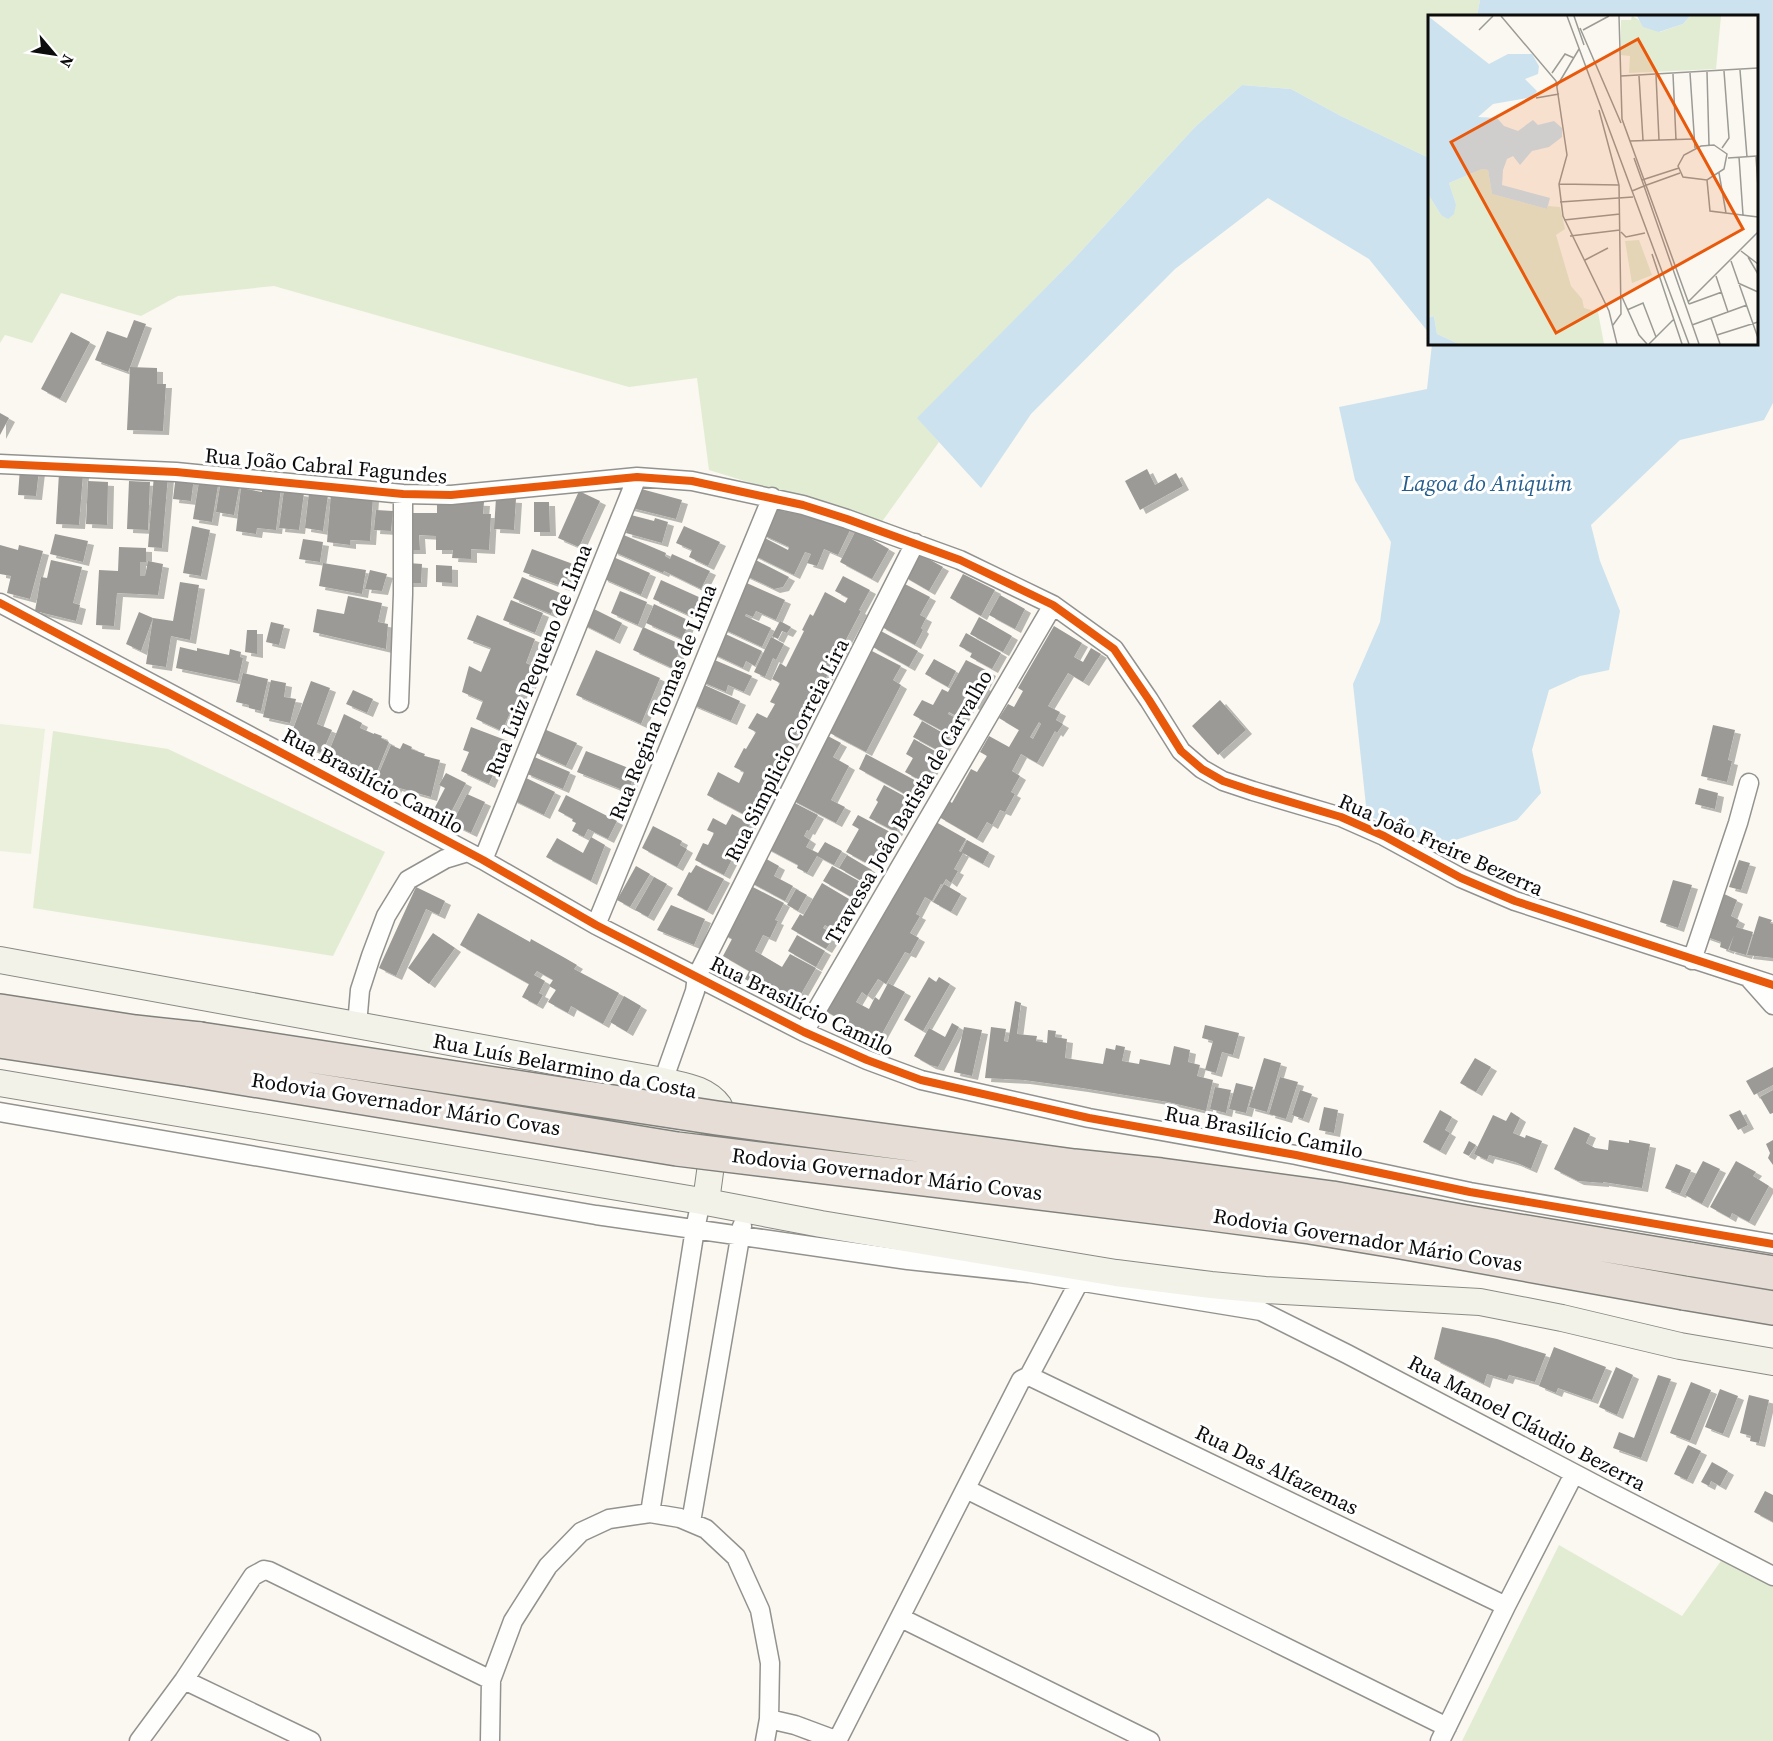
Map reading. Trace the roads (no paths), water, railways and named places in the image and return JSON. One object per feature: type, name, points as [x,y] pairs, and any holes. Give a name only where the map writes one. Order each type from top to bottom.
[{"type":"highway","points":[[0,999],[39,1018]]},
{"type":"highway","name":"Rodovia Governador Mário Covas","points":[[0,1011],[135,1032],[196,1054],[677,1149],[1233,1216],[1322,1229],[1773,1308]]},
{"type":"highway","name":"Rodovia Governador Mário Covas","points":[[0,1041],[196,1054],[728,1119],[1172,1177],[1332,1198],[1773,1273]]},
{"type":"main road","name":"Rua Luís Belarmino da Costa","points":[[0,960],[663,1081],[695,1089],[712,1097],[719,1106],[707,1194],[701,1202]]},
{"type":"main road","points":[[0,1083],[1116,1273],[1265,1290],[1480,1302],[1562,1318],[1680,1346],[1773,1362]]},
{"type":"street","name":"Rua João Cabral Fagundes","points":[[0,464],[176,472],[403,494],[452,495],[637,477],[692,481],[772,497],[847,519],[915,543],[960,560],[1053,605],[1087,628]]},
{"type":"street","name":"Rua Luiz Pequeno de Lima","points":[[475,856],[637,477]]},
{"type":"street","points":[[399,704],[403,594],[403,494]]},
{"type":"street","name":"Rua Regina Tomas de Lima","points":[[596,925],[772,497]]},
{"type":"street","name":"Rua Simplicio Correia Lira","points":[[663,1081],[697,976],[915,543]]},
{"type":"street","name":"Travessa João Batista de Carvalho","points":[[804,1032],[1053,605]]},
{"type":"street","name":"Rua Brasilício Camilo","points":[[5,608],[475,856],[596,925],[804,1032],[867,1060],[921,1080],[1089,1118],[1296,1155],[1470,1192],[1773,1244]]},
{"type":"street","name":"Rua João Freire Bezerra","points":[[1087,628],[1114,650],[1181,751],[1202,769],[1223,781],[1341,817],[1384,836],[1461,878],[1515,901],[1773,985]]},
{"type":"street","points":[[1692,960],[1749,783]]},
{"type":"street","points":[[357,1025],[360,990],[371,956],[386,916],[408,880],[445,859],[475,856]]},
{"type":"street","points":[[1748,977],[1773,1005]]},
{"type":"street","name":"Rua Manoel Cláudio Bezerra","points":[[0,1112],[596,1215],[908,1260],[998,1269],[1261,1311],[1773,1576]]},
{"type":"street","points":[[650,1513],[701,1202]]},
{"type":"street","points":[[691,1522],[746,1210]]},
{"type":"street","points":[[769,1719],[795,1725],[837,1741],[1021,1380],[1029,1376],[1079,1282]]},
{"type":"street","name":"Rua Das Alfazemas","points":[[1029,1376],[1506,1606]]},
{"type":"street","points":[[966,1489],[1444,1734],[1574,1474]]},
{"type":"street","points":[[490,1741],[491,1680],[513,1621],[548,1566],[581,1532],[609,1519],[650,1513],[680,1518],[706,1529],[736,1557],[760,1610],[770,1663],[769,1719],[765,1741]]},
{"type":"street","points":[[139,1741],[184,1680],[253,1576],[264,1570],[491,1680]]},
{"type":"street","points":[[901,1618],[1150,1741]]},
{"type":"street","points":[[184,1680],[310,1741]]},
{"type":"water","name":"Lagoa do Aniquim","points":[[1480,0],[1773,0],[1773,403],[1764,420],[1680,440],[1591,525],[1600,561],[1620,611],[1609,670],[1580,676],[1549,690],[1532,750],[1541,793],[1517,820],[1437,846],[1367,815],[1353,684],[1380,622],[1391,542],[1355,480],[1339,407],[1427,389],[1432,345],[1758,345],[1758,15],[1477,15]]},
{"type":"water","points":[[1242,85],[1291,89],[1341,116],[1428,156],[1428,332],[1369,259],[1268,198],[1175,269],[1031,414],[981,488],[917,418],[1072,261],[1195,127]]}]
